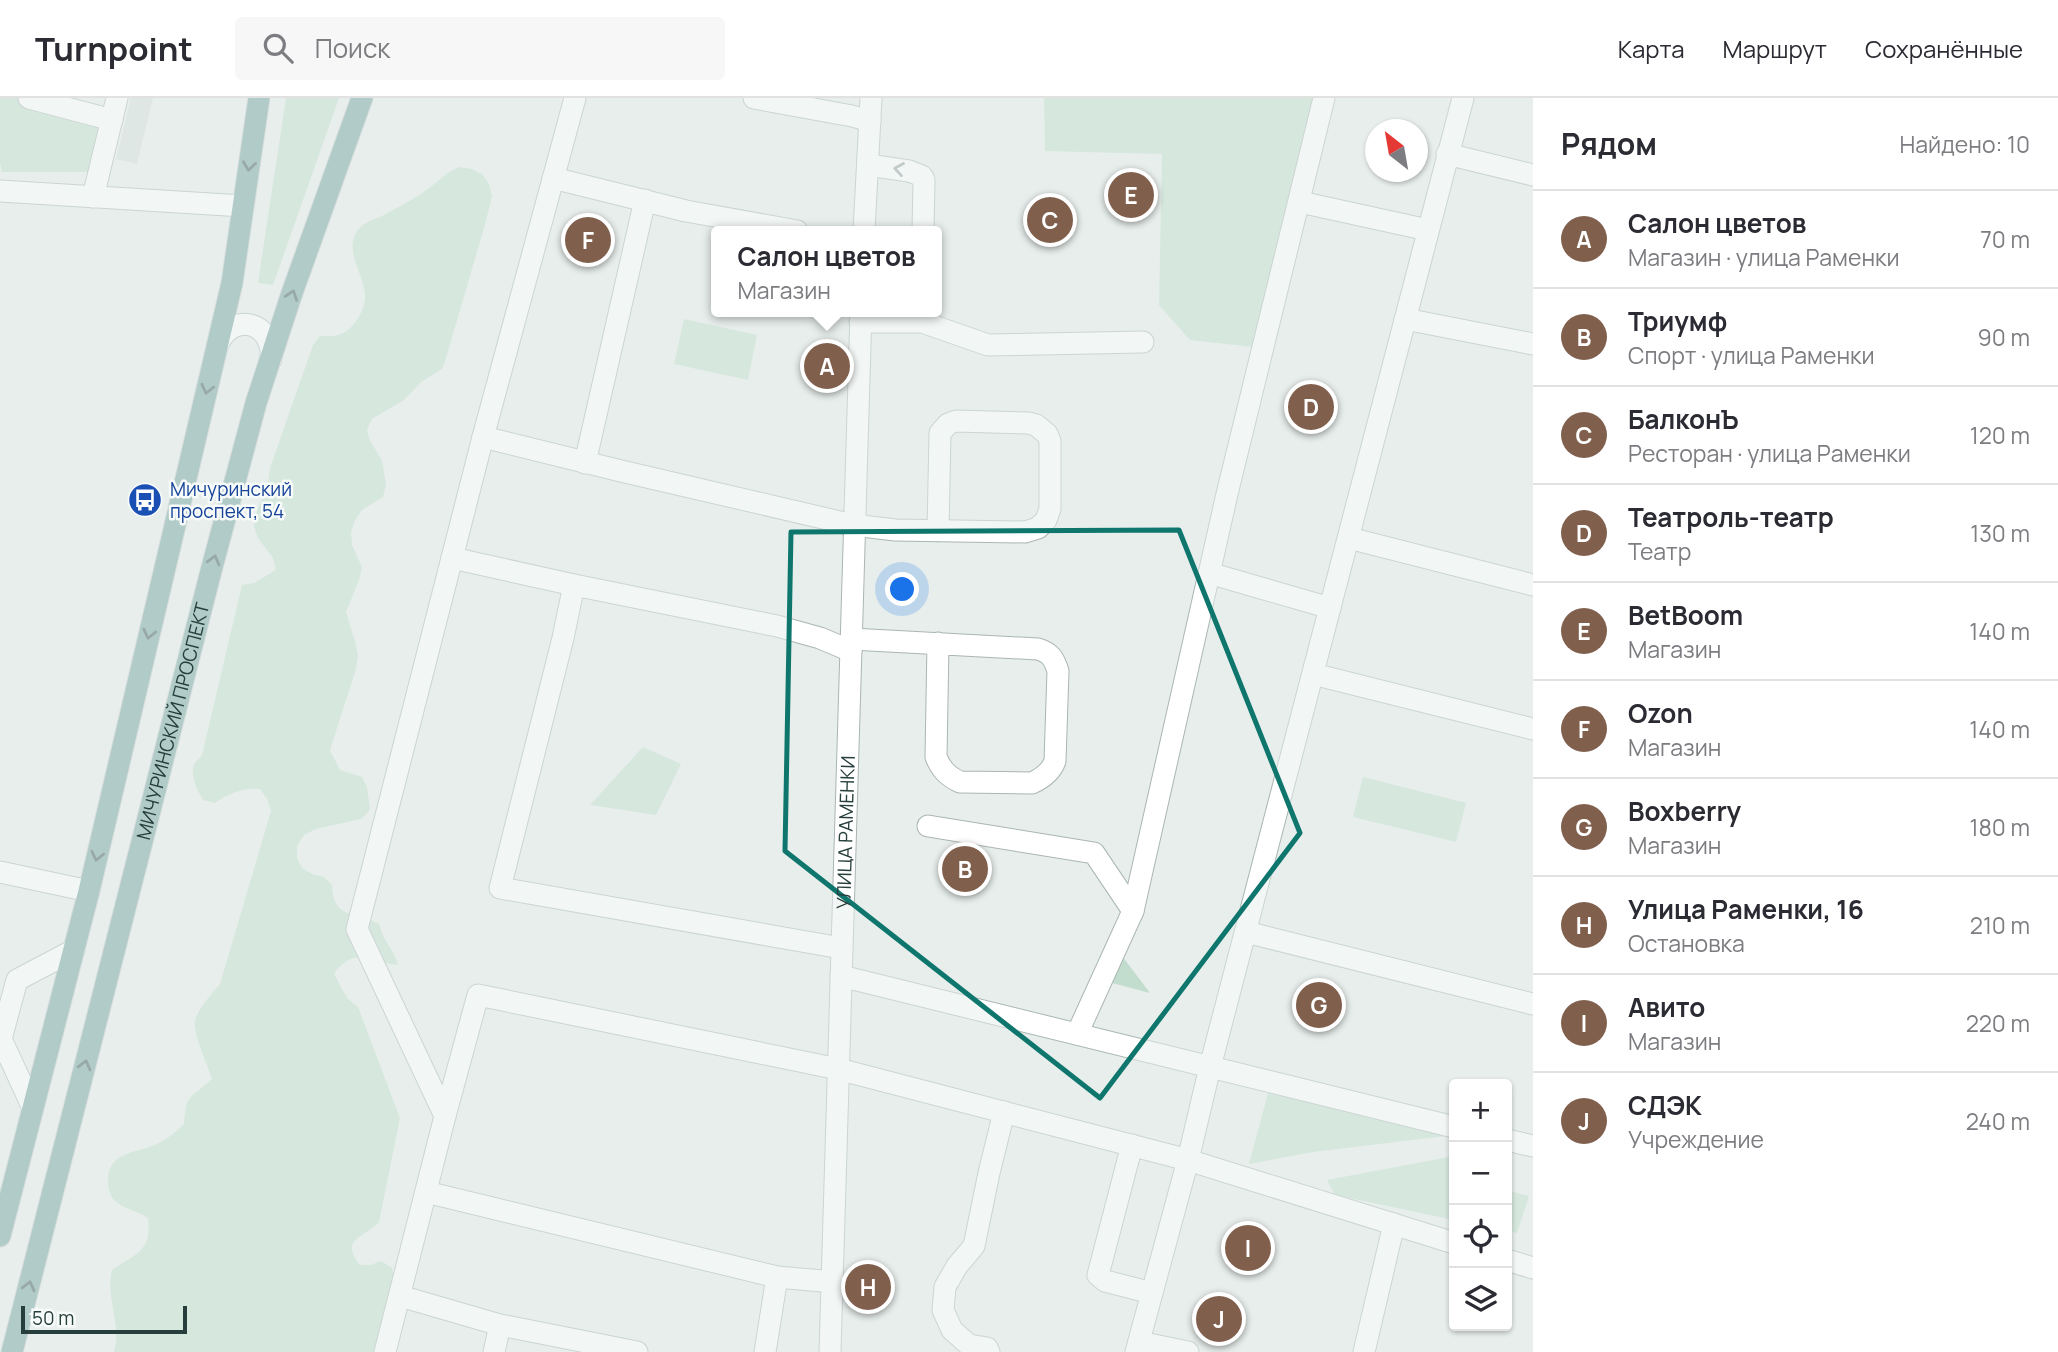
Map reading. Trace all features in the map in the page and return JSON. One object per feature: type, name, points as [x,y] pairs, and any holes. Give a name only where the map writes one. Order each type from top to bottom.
[{"type":"main road","points":[[0,1236],[8,1183],[33,1108],[89,891],[232,283],[259,98]]},
{"type":"main road","name":"МИЧУРИНСКИЙ ПРОСПЕКТ","points":[[12,1352],[256,403],[292,293],[362,98]]},
{"type":"street","points":[[29,98],[111,120]]},
{"type":"street","points":[[93,197],[117,98]]},
{"type":"street","points":[[445,1116],[357,929],[483,437],[575,98]]},
{"type":"street","points":[[754,98],[870,121]]},
{"type":"street","points":[[864,226],[871,98]]},
{"type":"street","points":[[1077,1034],[1133,911],[1227,494],[1324,98]]},
{"type":"street","points":[[1188,1352],[1137,1347],[1188,1160],[1462,98]]},
{"type":"street","points":[[1447,154],[1533,175]]},
{"type":"street","points":[[868,164],[903,169],[922,176],[923,226]]},
{"type":"street","points":[[553,178],[686,211],[769,226]]},
{"type":"street","points":[[0,191],[243,206]]},
{"type":"street","points":[[585,463],[645,200]]},
{"type":"street","points":[[1300,202],[1428,230]]},
{"type":"street","points":[[861,317],[922,317],[988,345],[1143,342]]},
{"type":"street","name":"УЛИЦА РАМЕНКИ","points":[[830,1352],[861,317]]},
{"type":"street","points":[[1405,319],[1533,344]]},
{"type":"street","points":[[218,344],[229,328],[237,324],[247,324],[256,327],[270,341],[271,359]]},
{"type":"street","points":[[483,437],[853,525],[895,530],[938,531],[1025,532],[1038,528],[1051,509],[1050,441],[1042,429],[1028,423],[956,421],[948,424],[940,433],[938,531]]},
{"type":"street","points":[[1349,538],[1533,585]]},
{"type":"street","points":[[452,558],[776,626],[851,645],[939,643],[1038,649],[1048,652],[1055,660],[1058,671],[1055,761],[1052,769],[1041,779],[1032,783],[960,782],[949,777],[940,767],[936,757],[939,643]]},
{"type":"street","points":[[1209,573],[1330,608]]},
{"type":"street","points":[[574,585],[563,639],[500,888],[841,948]]},
{"type":"street","points":[[1313,674],[1533,729]]},
{"type":"street","points":[[928,826],[1094,853],[1133,911]]},
{"type":"street","points":[[0,872],[89,891]]},
{"type":"street","points":[[1246,932],[1533,1004]]},
{"type":"street","points":[[33,1108],[1,1039],[17,980],[74,950]]},
{"type":"street","points":[[841,976],[1449,1126]]},
{"type":"street","points":[[385,1352],[478,995],[838,1069],[1188,1160],[1449,1241]]},
{"type":"street","points":[[989,1352],[986,1348],[969,1345],[952,1330],[943,1310],[945,1287],[957,1266],[974,1246],[1004,1112]]},
{"type":"street","points":[[1512,1141],[1533,1146]]},
{"type":"street","points":[[1132,1146],[1098,1275],[1105,1282],[1152,1293]]},
{"type":"street","points":[[426,1192],[778,1277],[834,1282]]},
{"type":"street","points":[[1364,1352],[1394,1224]]},
{"type":"street","points":[[1512,1262],[1533,1268]]},
{"type":"street","points":[[765,1352],[778,1277]]},
{"type":"street","points":[[400,1296],[500,1325],[637,1352]]},
{"type":"street","points":[[494,1352],[500,1325]]},
{"type":"highlighted area","points":[[1179,530],[1300,833],[1100,1098],[785,851],[791,532]]},
{"type":"shaded area","points":[[131,98],[153,98],[137,164],[116,159]]},
{"type":"green space","points":[[0,98],[29,98],[112,120],[99,172],[2,172]]},
{"type":"green space","points":[[286,98],[339,98],[273,285],[258,283]]},
{"type":"green space","points":[[1044,98],[1314,98],[1253,347],[1190,340],[1159,305],[1162,154],[1045,151]]},
{"type":"green space","points":[[459,167],[482,174],[489,184],[492,196],[446,358],[442,369],[421,382],[404,400],[372,419],[367,430],[370,441],[382,460],[386,485],[383,497],[362,510],[351,532],[352,545],[362,567],[346,612],[358,656],[330,750],[340,770],[362,777],[367,787],[370,810],[361,819],[316,829],[304,835],[297,846],[297,858],[302,868],[324,877],[332,885],[336,904],[341,909],[379,924],[398,965],[356,957],[342,965],[334,974],[347,998],[358,1007],[400,1118],[379,1222],[356,1240],[352,1250],[360,1265],[381,1261],[392,1268],[394,1278],[373,1352],[114,1352],[116,1331],[110,1290],[112,1270],[140,1251],[149,1230],[148,1218],[122,1206],[112,1198],[108,1185],[110,1170],[119,1158],[157,1144],[178,1130],[184,1124],[188,1101],[212,1079],[198,1040],[195,1021],[202,1006],[220,984],[271,811],[260,789],[236,792],[215,803],[203,800],[193,773],[194,764],[202,755],[242,585],[254,583],[276,570],[273,558],[258,538],[254,527],[256,514],[267,492],[270,468],[313,345],[320,336],[336,336],[346,331],[355,323],[364,306],[364,287],[353,248],[356,233],[364,224],[415,198]]},
{"type":"green space","points":[[684,319],[757,335],[748,380],[674,364]]},
{"type":"green space","points":[[643,747],[681,764],[656,815],[590,805]]},
{"type":"green space","points":[[1363,777],[1466,803],[1456,842],[1353,817]]},
{"type":"green space","points":[[1116,948],[1150,993],[1101,980]]},
{"type":"green space","points":[[1271,1082],[1449,1134],[1313,1152],[1249,1164]]},
{"type":"green space","points":[[1449,1157],[1449,1219],[1335,1195],[1327,1180]]},
{"type":"green space","points":[[1512,1191],[1529,1196],[1517,1233],[1512,1232]]},
{"type":"place","name":"BetBoom","points":[[1131,195]]},
{"type":"place","name":"БалконЪ","points":[[1050,220]]},
{"type":"place","name":"Ozon","points":[[588,240]]},
{"type":"place","name":"Салон цветов","points":[[827,366]]},
{"type":"place","name":"Театроль-театр","points":[[1311,407]]},
{"type":"place","name":"Мичуринский проспект, 54","points":[[145,500]]},
{"type":"place","name":"Триумф","points":[[965,869]]},
{"type":"place","name":"Boxberry","points":[[1319,1005]]},
{"type":"place","name":"Авито","points":[[1248,1248]]},
{"type":"place","name":"Улица Раменки, 16","points":[[868,1287]]},
{"type":"place","name":"СДЭК","points":[[1219,1319]]}]
